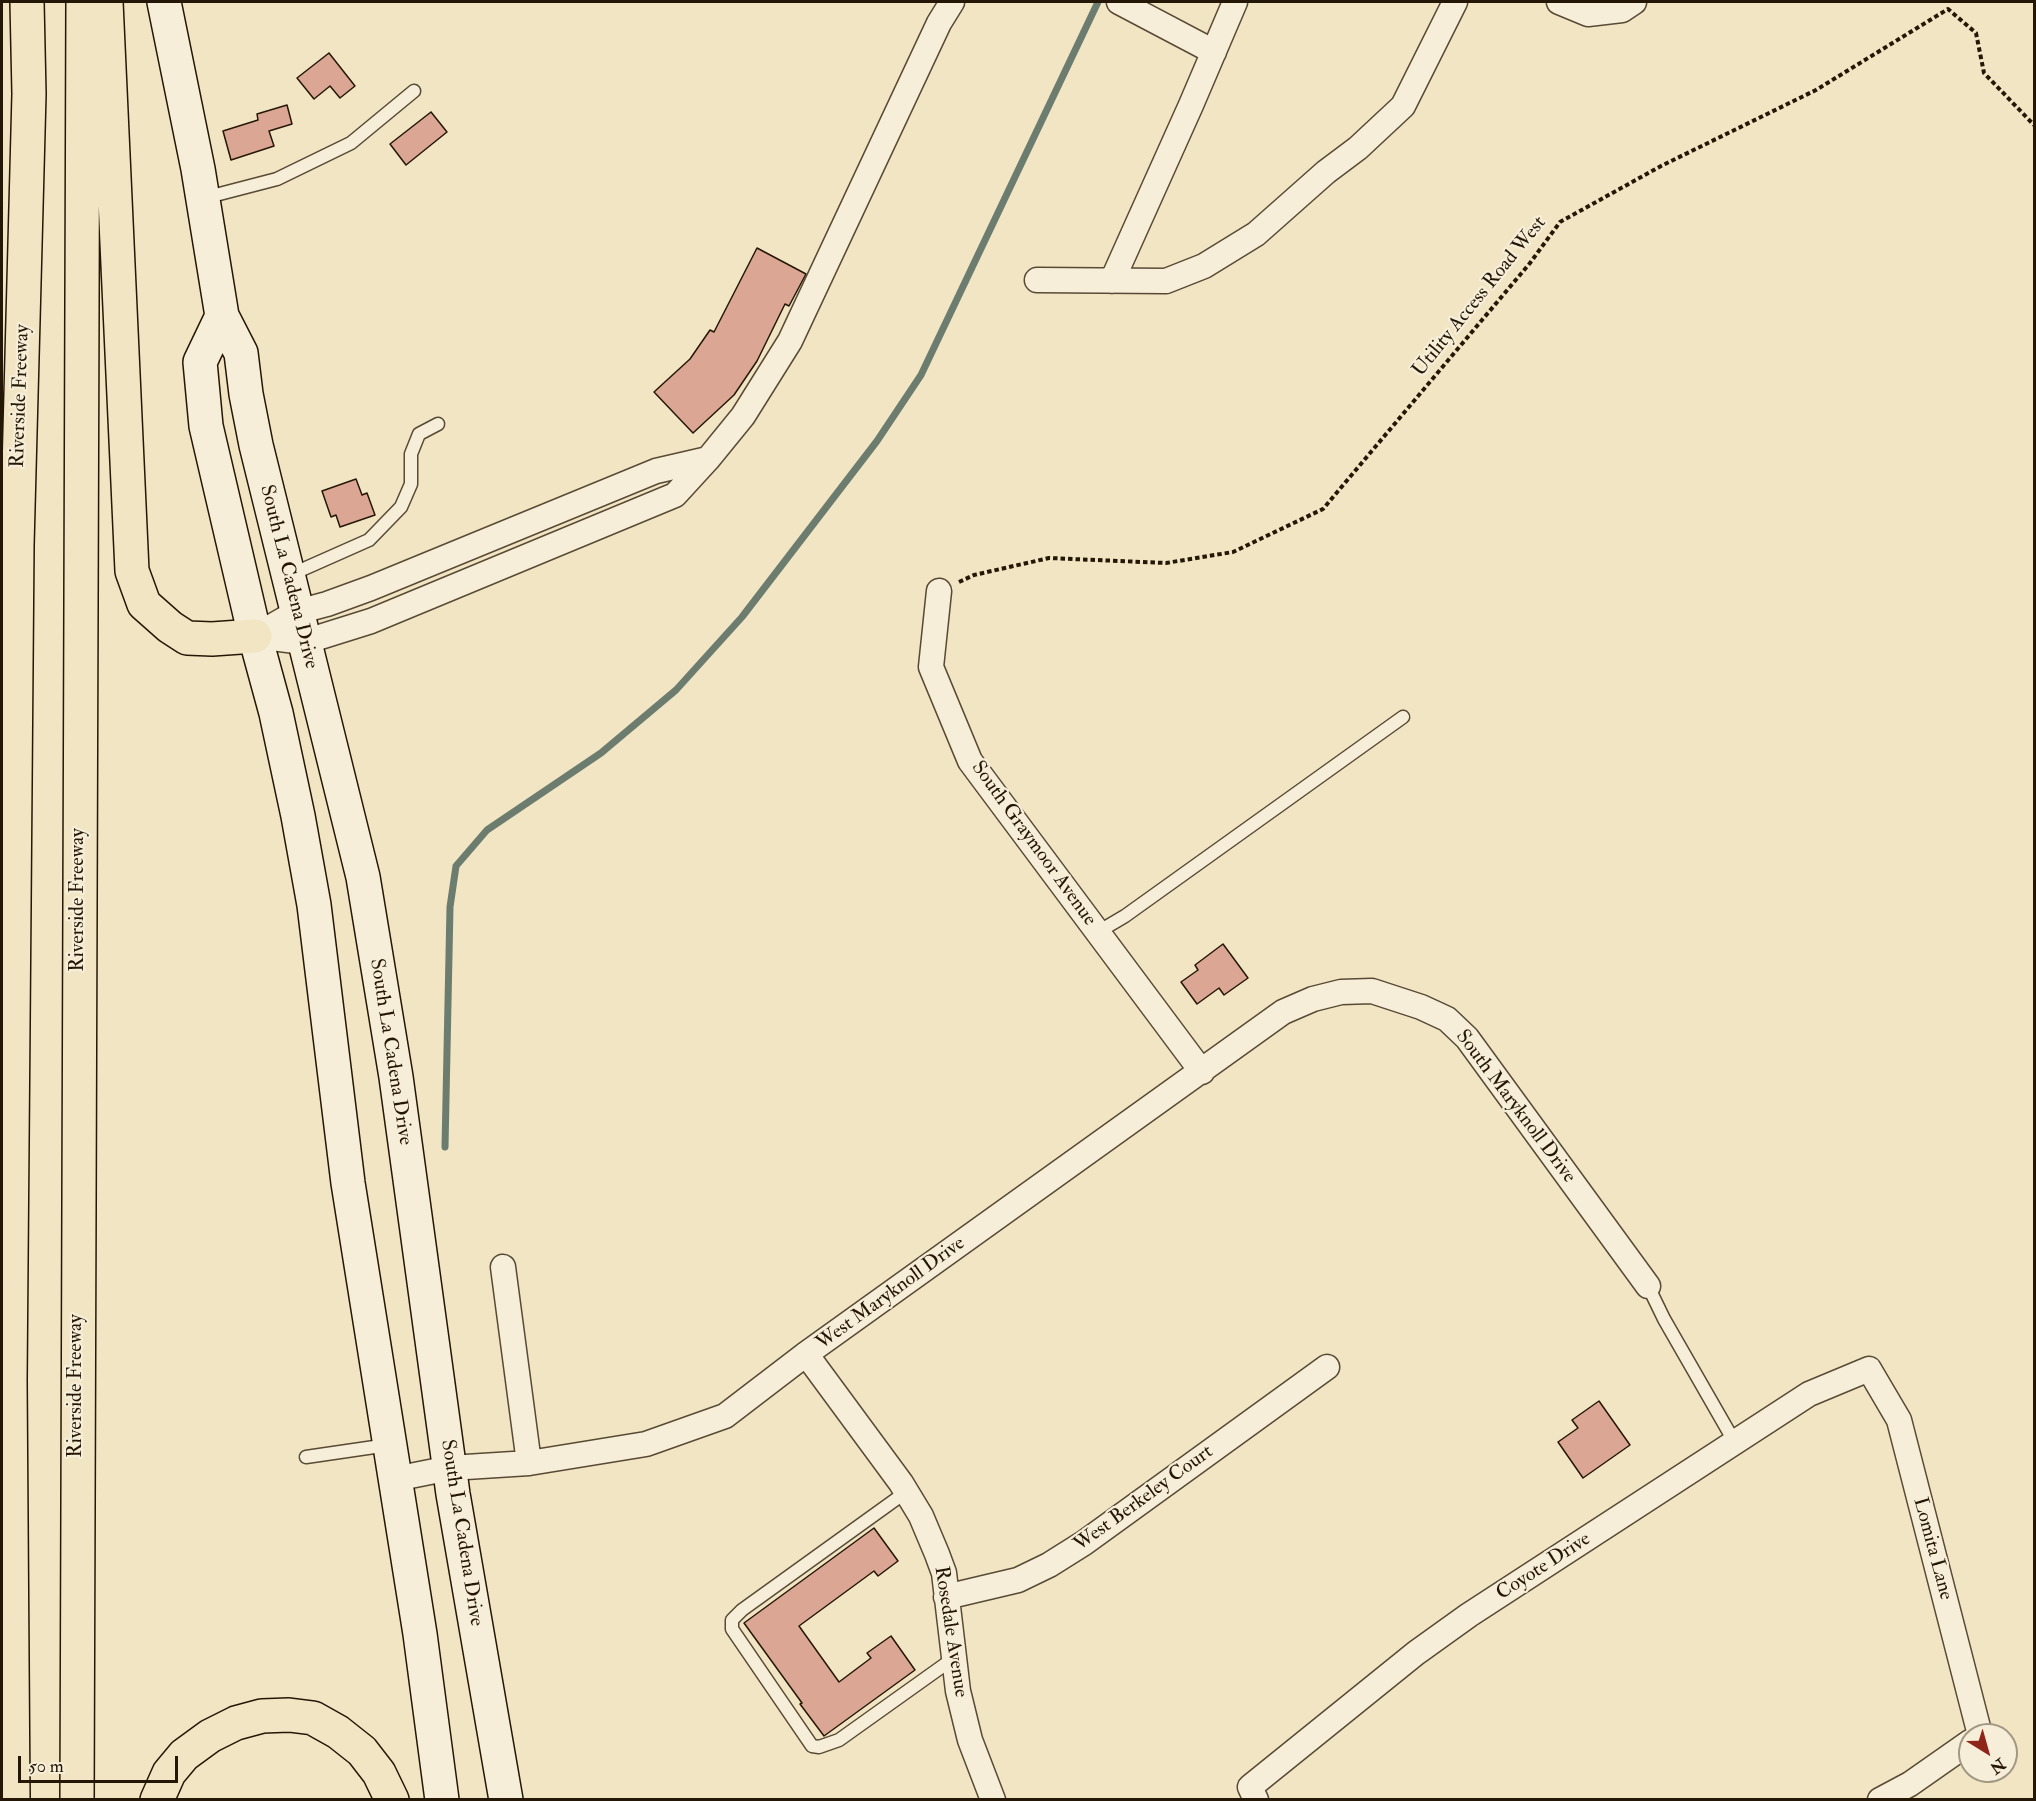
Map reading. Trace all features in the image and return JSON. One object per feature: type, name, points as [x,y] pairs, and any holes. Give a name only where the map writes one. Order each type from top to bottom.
[{"type":"highway","name":"Riverside Freeway","points":[[13,1800],[6,1393],[17,545],[29,94],[27,2]]},
{"type":"highway","name":"Riverside Freeway","points":[[77,1800],[83,2]]},
{"type":"highway","points":[[106,2],[132,571],[144,604],[170,627],[187,638],[255,636]]},
{"type":"highway","points":[[157,1800],[169,1773],[184,1755],[210,1736],[236,1723],[262,1716],[289,1715],[313,1718],[338,1732],[362,1751],[379,1773],[392,1800]]},
{"type":"main road","name":"South La Cadena Drive","points":[[164,2],[203,198],[222,316],[241,352],[256,445],[363,877],[396,1077],[450,1468],[506,1800]]},
{"type":"main road","points":[[222,316],[200,362],[206,426],[255,636],[279,724],[314,905],[348,1183],[420,1635],[442,1800]]},
{"type":"street","points":[[255,636],[301,627],[371,621],[675,495],[743,416],[790,341],[939,23],[952,2]]},
{"type":"street","points":[[1119,2],[1214,52]]},
{"type":"street","points":[[1112,280],[1235,2]]},
{"type":"street","points":[[1037,280],[1166,281],[1204,266],[1256,234],[1326,172],[1358,148],[1403,106],[1455,2]]},
{"type":"street","points":[[1559,2],[1588,14],[1622,10],[1634,2]]},
{"type":"street","name":"South Graymoor Avenue","points":[[939,591],[931,667],[970,761],[1202,1072]]},
{"type":"street","name":"West Maryknoll Drive","points":[[395,1479],[450,1468],[529,1463],[646,1444],[724,1416],[806,1354],[1284,1012],[1313,999],[1341,992]]},
{"type":"street","name":"South Maryknoll Drive","points":[[1341,992],[1372,992],[1421,1007],[1447,1019],[1467,1038],[1648,1286]]},
{"type":"street","points":[[503,1267],[529,1463]]},
{"type":"street","name":"Rosedale Avenue","points":[[806,1354],[906,1492],[921,1516],[937,1554],[944,1573],[958,1691],[970,1740],[993,1800]]},
{"type":"street","name":"West Berkeley Court","points":[[946,1597],[1018,1580],[1049,1565],[1084,1543],[1327,1367]]},
{"type":"street","name":"Coyote Drive","points":[[1256,1800],[1250,1787],[1416,1653],[1734,1441],[1809,1394],[1869,1369]]},
{"type":"street","name":"Lomita Lane","points":[[1869,1369],[1899,1420],[1977,1723]]},
{"type":"street","points":[[1880,1800],[1910,1784],[1958,1750]]},
{"type":"lane","points":[[203,198],[277,179],[351,143],[414,91]]},
{"type":"lane","points":[[289,575],[369,540],[401,507],[411,484],[411,454],[419,434],[438,424]]},
{"type":"lane","points":[[1098,932],[1125,916],[1403,717]]},
{"type":"lane","points":[[1648,1286],[1664,1319],[1734,1441]]},
{"type":"lane","points":[[306,1457],[389,1445]]},
{"type":"lane","points":[[906,1492],[742,1610],[732,1620],[732,1629],[812,1746],[819,1747],[838,1740],[954,1658]]},
{"type":"path","name":"Utility Access Road West","points":[[939,591],[974,575],[1049,558],[1166,563],[1233,552],[1323,509],[1530,263],[1560,222],[1661,166],[1816,90],[1948,9],[1976,33],[1984,73],[2034,124]]},
{"type":"building","points":[[329,53],[355,86],[340,98],[330,86],[314,99],[297,78]]},
{"type":"building","points":[[287,105],[292,124],[269,131],[274,146],[231,160],[223,131],[258,120],[257,114]]},
{"type":"building","points":[[431,112],[447,132],[406,165],[390,144]]},
{"type":"building","points":[[757,248],[806,274],[789,306],[785,304],[757,361],[734,395],[693,433],[654,392],[690,359],[710,330],[714,332]]},
{"type":"building","points":[[356,479],[362,495],[367,493],[375,515],[340,527],[336,515],[331,517],[322,491]]},
{"type":"building","points":[[1223,944],[1248,978],[1224,995],[1219,988],[1197,1004],[1181,982],[1198,970],[1195,965]]},
{"type":"building","points":[[1599,1401],[1630,1445],[1583,1478],[1558,1442],[1578,1428],[1572,1420]]},
{"type":"building","points":[[874,1528],[898,1561],[878,1576],[874,1571],[799,1626],[839,1682],[871,1658],[867,1653],[891,1636],[915,1670],[824,1736],[744,1623]]},
{"type":"waterway","points":[[445,1147],[450,907],[456,866],[487,830],[601,753],[676,690],[742,617],[877,441],[921,375],[1098,2]]}]
